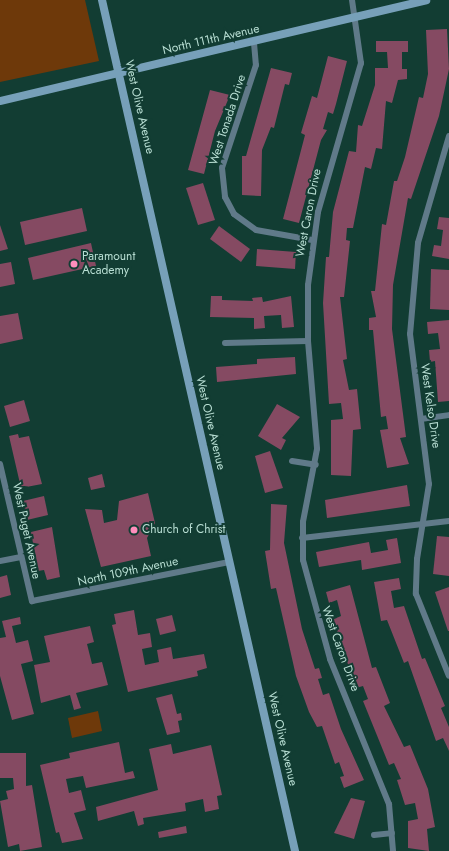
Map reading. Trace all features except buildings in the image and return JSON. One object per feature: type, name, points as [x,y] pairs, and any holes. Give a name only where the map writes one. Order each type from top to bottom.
[{"type":"main road","name":"West Olive Avenue","points":[[102,0],[294,851]]},
{"type":"main road","name":"North 111th Avenue","points":[[0,100],[254,43],[426,0]]},
{"type":"street","name":"West Caron Drive","points":[[352,0],[361,55],[359,76],[329,169],[312,240],[308,341],[317,426],[316,466],[302,538],[313,606],[330,660],[384,788],[392,833],[393,851]]},
{"type":"street","name":"West Tonada Drive","points":[[254,43],[256,65],[222,168],[225,197],[234,214],[256,230],[312,240]]},
{"type":"street","name":"West Kelso Drive","points":[[449,136],[448,144],[422,222],[411,296],[410,334],[429,484],[417,558],[416,594],[449,676]]},
{"type":"street","points":[[225,343],[308,341]]},
{"type":"street","points":[[421,419],[449,415]]},
{"type":"street","points":[[292,461],[316,466]]},
{"type":"street","name":"West Puget Avenue","points":[[0,464],[20,557],[32,601]]},
{"type":"street","points":[[302,538],[424,522],[449,521]]},
{"type":"street","points":[[0,561],[20,557]]},
{"type":"street","name":"North 109th Avenue","points":[[32,601],[229,562]]},
{"type":"street","points":[[374,835],[392,833]]},
{"type":"shaded area","points":[[0,0],[85,0],[99,61],[0,82]]},
{"type":"shaded area","points":[[98,711],[102,731],[72,738],[68,718]]},
{"type":"place","name":"Paramount Academy","points":[[74,264]]},
{"type":"place","name":"Church of Christ","points":[[134,530]]}]
